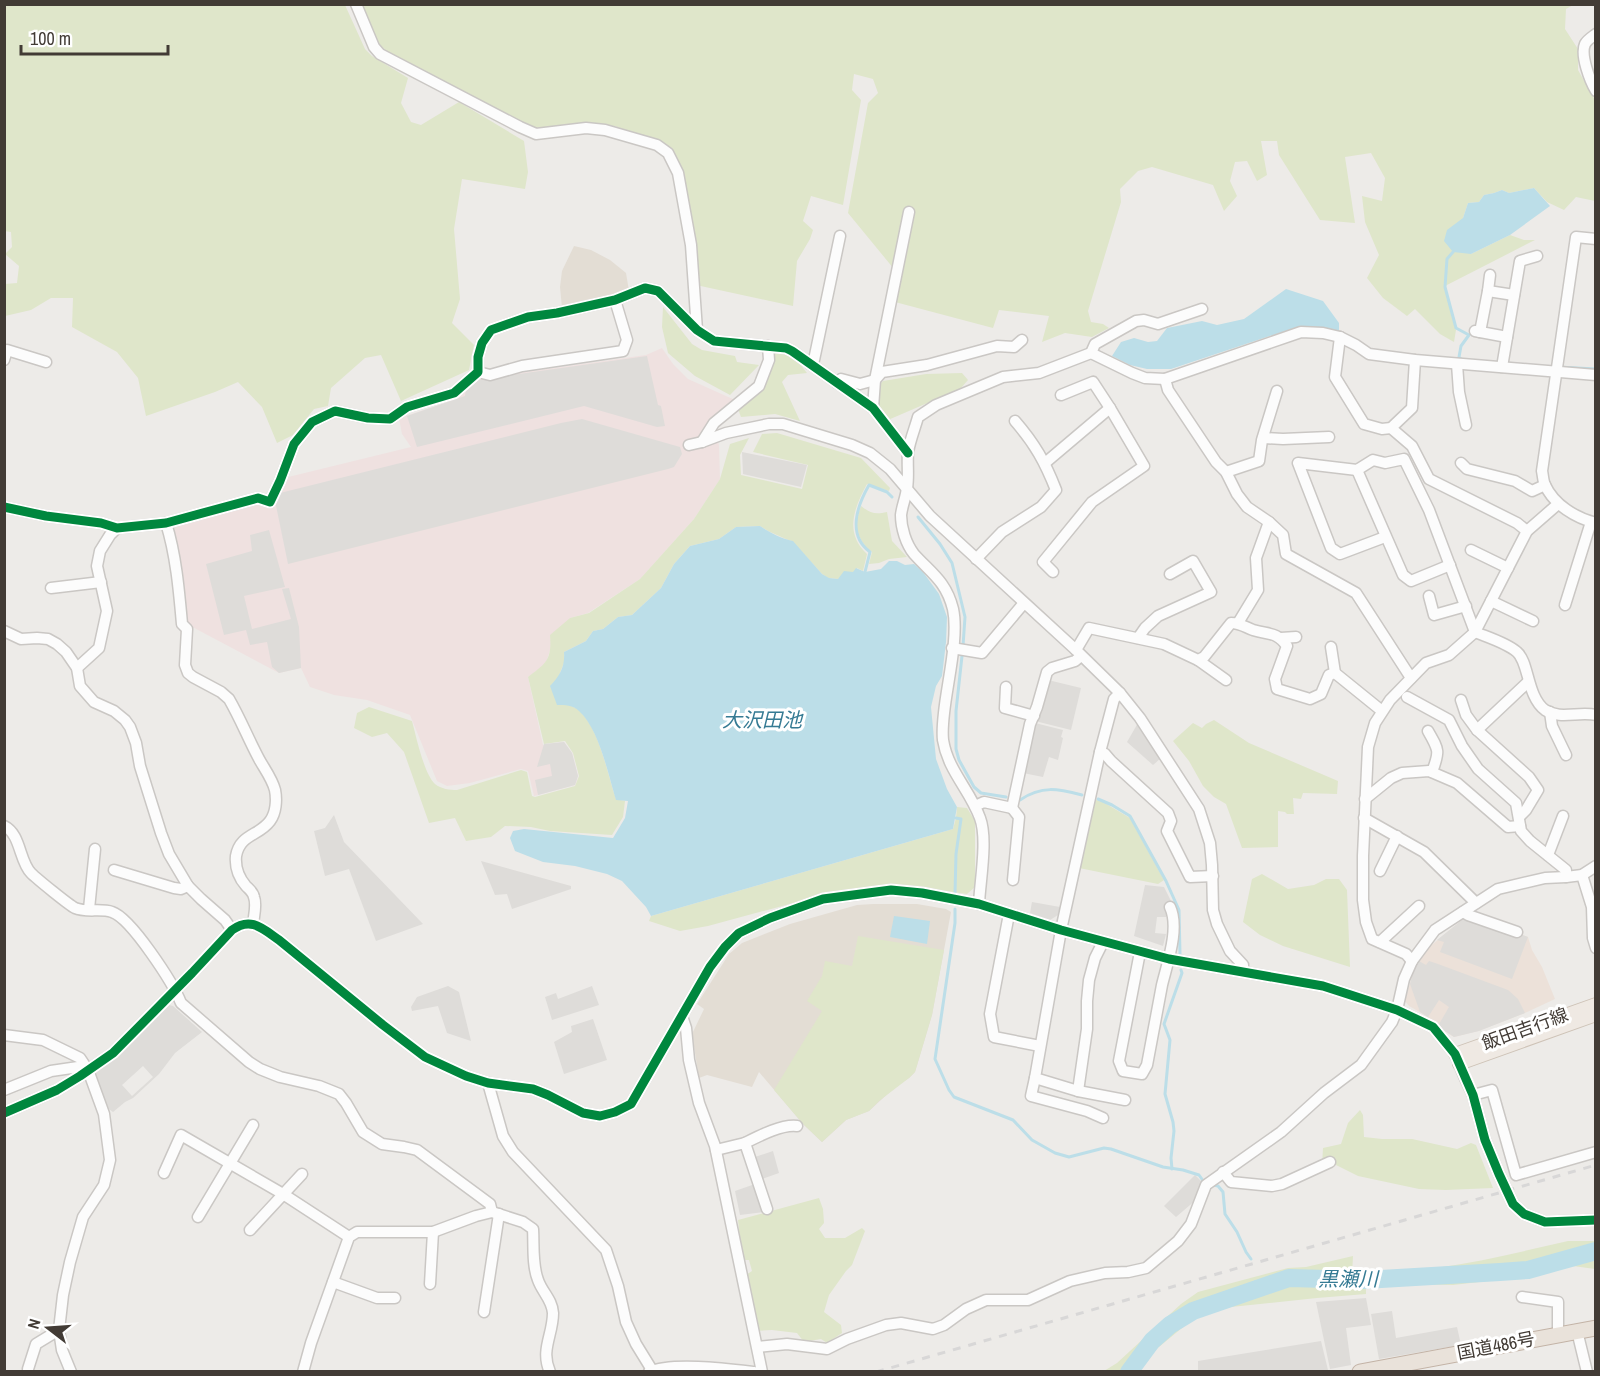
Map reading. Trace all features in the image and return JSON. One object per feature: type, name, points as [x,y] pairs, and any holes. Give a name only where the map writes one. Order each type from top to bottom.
[{"type":"highway","name":"国道486号","points":[[1360,1371],[1596,1328]]},
{"type":"main road","name":"飯田吉行線","points":[[1457,1059],[1596,1004]]},
{"type":"main road","name":"飯田吉行線","points":[[1457,1059],[1596,1015]]},
{"type":"street","points":[[356,4],[374,47],[380,54],[520,127],[536,134],[586,128],[605,130],[657,145],[668,153],[678,173],[691,245],[697,330]]},
{"type":"street","points":[[1596,34],[1585,43],[1583,50],[1585,64],[1596,92]]},
{"type":"street","points":[[873,408],[875,380],[909,212]]},
{"type":"street","points":[[810,364],[814,360],[840,236]]},
{"type":"street","points":[[1565,605],[1593,522],[1577,516],[1558,504],[1545,485],[1542,471],[1576,237],[1596,239]]},
{"type":"street","points":[[1503,364],[1520,261],[1537,256]]},
{"type":"street","points":[[1490,275],[1477,331],[1507,337]]},
{"type":"street","points":[[478,372],[477,357],[482,343],[491,330],[528,317],[557,314],[615,300],[645,288],[658,291],[697,330],[714,341],[786,348],[873,408],[908,453]]},
{"type":"street","points":[[1488,291],[1514,295]]},
{"type":"street","points":[[478,372],[490,375],[522,366],[623,351],[627,340],[615,300]]},
{"type":"street","points":[[979,904],[983,832],[981,819],[950,765],[943,738],[954,622],[949,597],[935,574],[913,553],[903,529],[901,516],[907,488],[908,453],[918,417],[936,405],[1003,377],[1040,373],[1091,353],[1095,344],[1136,321],[1144,320],[1158,324],[1202,309]]},
{"type":"street","points":[[1091,353],[1138,376],[1165,379],[1301,332],[1323,333],[1340,337],[1369,354],[1457,364],[1503,364],[1558,368],[1596,375]]},
{"type":"street","points":[[1340,337],[1335,377],[1364,424],[1382,429],[1391,428],[1412,408],[1415,360]]},
{"type":"street","points":[[837,383],[841,379],[860,384],[875,380],[882,372],[927,365],[997,346],[1014,347],[1023,340]]},
{"type":"street","points":[[702,442],[714,423],[759,386],[769,360],[768,346]]},
{"type":"street","points":[[4,360],[8,350],[46,362]]},
{"type":"street","points":[[1457,364],[1459,392],[1466,425]]},
{"type":"street","points":[[4,507],[117,528],[166,523],[258,498],[270,502],[294,444],[312,422],[335,411],[368,418],[390,419],[406,407],[454,393],[478,372]]},
{"type":"street","points":[[1165,379],[1167,390],[1216,462],[1226,472],[1237,494],[1247,507],[1269,522],[1282,535],[1286,554],[1356,593],[1412,678]]},
{"type":"street","points":[[1053,572],[1043,562],[1073,524],[1092,502],[1144,466],[1093,382],[1061,395]]},
{"type":"street","points":[[1226,472],[1259,461],[1263,438],[1277,391]]},
{"type":"street","points":[[1045,463],[1110,408]]},
{"type":"street","points":[[976,559],[1002,532],[1041,507],[1056,490],[1045,463],[1030,437],[1015,421]]},
{"type":"street","points":[[689,445],[726,433],[769,424],[783,424],[852,445],[870,453],[890,469],[930,516],[1120,693],[1140,718],[1199,809],[1210,843],[1213,910],[1221,936],[1230,951],[1243,965],[1243,971]]},
{"type":"street","points":[[1391,428],[1412,446],[1429,479],[1517,523],[1527,531]]},
{"type":"street","points":[[1263,438],[1329,436]]},
{"type":"street","points":[[1385,537],[1340,554],[1330,548],[1298,463],[1357,470],[1373,460],[1385,463],[1404,459],[1429,510],[1475,632],[1517,651],[1522,657],[1528,682],[1538,702],[1545,710],[1563,715],[1596,715]]},
{"type":"street","points":[[1461,463],[1467,469],[1515,481],[1532,491],[1545,485]]},
{"type":"street","points":[[1357,470],[1402,574],[1410,581],[1450,565]]},
{"type":"street","points":[[1412,961],[1406,954],[1372,939],[1366,922],[1363,900],[1364,818],[1368,747],[1375,723],[1390,700],[1426,663],[1449,656],[1475,632],[1527,531],[1558,504]]},
{"type":"street","points":[[1238,623],[1258,590],[1256,558],[1269,522]]},
{"type":"street","points":[[166,523],[178,578],[182,624],[187,629],[185,665],[188,673],[230,699],[275,789],[275,808],[270,820],[263,828],[244,840],[236,856],[238,874],[255,898],[253,924]]},
{"type":"street","points":[[77,668],[99,648],[107,611],[97,566],[100,551],[117,528]]},
{"type":"street","points":[[1471,550],[1508,568]]},
{"type":"street","points":[[1138,638],[1158,616],[1210,592],[1196,558],[1170,574]]},
{"type":"street","points":[[51,588],[101,582]]},
{"type":"street","points":[[1429,596],[1434,615],[1466,606]]},
{"type":"street","points":[[1491,602],[1533,621]]},
{"type":"street","points":[[952,648],[982,653],[1024,603]]},
{"type":"street","points":[[1470,618],[1483,617]]},
{"type":"street","points":[[1198,660],[1204,657],[1231,623],[1238,623],[1256,631],[1272,633],[1281,638],[1287,646],[1275,679],[1277,689],[1310,699],[1321,694],[1329,675],[1335,673]]},
{"type":"street","points":[[1012,808],[1028,734],[1047,672],[1052,668],[1075,661],[1089,628],[1164,644],[1198,660],[1226,680]]},
{"type":"street","points":[[4,631],[21,639],[48,639],[57,644],[77,668],[81,686],[94,702],[114,711],[125,720],[136,743],[140,766],[169,854],[188,886],[225,920],[232,930]]},
{"type":"street","points":[[1281,638],[1296,637]]},
{"type":"street","points":[[1331,647],[1335,673],[1382,711]]},
{"type":"street","points":[[1477,730],[1528,682]]},
{"type":"street","points":[[1006,687],[1005,708],[1034,716]]},
{"type":"street","points":[[1103,1118],[1087,1111],[1031,1096],[1061,930],[1100,752],[1114,699],[1120,693]]},
{"type":"street","points":[[1407,697],[1449,720],[1462,746],[1478,769],[1516,803],[1521,831],[1566,870],[1566,877]]},
{"type":"street","points":[[1365,799],[1391,778],[1402,773],[1429,771],[1457,783],[1509,826],[1520,821],[1538,790],[1529,777],[1477,730],[1466,715],[1461,700]]},
{"type":"street","points":[[1550,712],[1552,726],[1566,755]]},
{"type":"street","points":[[1428,731],[1438,749],[1438,758],[1432,772]]},
{"type":"street","points":[[1100,752],[1106,754],[1168,813],[1171,821],[1167,831],[1190,877],[1213,876]]},
{"type":"street","points":[[975,806],[984,802],[1012,808],[1019,817],[1013,880]]},
{"type":"street","points":[[1548,855],[1563,816]]},
{"type":"street","points":[[1364,818],[1424,852],[1476,903]]},
{"type":"street","points":[[4,826],[18,842],[24,863],[31,873],[75,908],[114,912],[133,928],[176,989],[181,1003],[249,1062],[280,1077],[319,1086],[339,1094],[363,1131],[382,1144],[417,1150],[490,1204],[495,1213],[484,1312]]},
{"type":"street","points":[[1380,871],[1397,836]]},
{"type":"street","points":[[89,909],[95,849]]},
{"type":"street","points":[[758,1347],[787,1344],[827,1349],[886,1325],[901,1323],[933,1329],[986,1300],[1028,1299],[1070,1281],[1105,1273],[1146,1268],[1178,1241],[1191,1224],[1208,1184],[1281,1132],[1360,1065],[1392,1022],[1404,979],[1412,961],[1435,930],[1498,888],[1545,878],[1582,875],[1596,866]]},
{"type":"street","points":[[114,870],[174,888],[181,889],[188,886]]},
{"type":"street","points":[[1582,875],[1592,907],[1593,938],[1596,948]]},
{"type":"street","points":[[4,1113],[57,1090],[87,1068],[113,1053],[232,930],[248,923],[279,940],[425,1058],[488,1083],[533,1089],[583,1113],[600,1116],[631,1104],[710,967],[739,933],[823,898],[891,890],[922,893],[979,904],[1140,952],[1323,986],[1397,1010],[1433,1028],[1457,1059],[1473,1095],[1485,1140],[1513,1204],[1524,1214],[1545,1222],[1596,1220]]},
{"type":"street","points":[[1380,942],[1419,906]]},
{"type":"street","points":[[1140,952],[1119,1061],[1123,1071],[1142,1074],[1147,1065],[1165,972],[1171,953],[1173,914],[1170,907]]},
{"type":"street","points":[[1463,912],[1517,932]]},
{"type":"street","points":[[1009,914],[990,1014],[994,1037],[1040,1046]]},
{"type":"street","points":[[1078,1090],[1087,1029],[1089,980],[1095,958],[1103,942]]},
{"type":"street","points":[[682,1016],[699,1103],[716,1150],[762,1371]]},
{"type":"street","points":[[4,1035],[43,1040],[80,1058],[87,1068],[104,1114],[110,1161],[104,1185],[83,1217],[63,1295],[59,1330],[62,1350],[71,1371]]},
{"type":"street","points":[[4,1090],[51,1071],[87,1068]]},
{"type":"street","points":[[1035,1078],[1125,1100]]},
{"type":"street","points":[[488,1083],[503,1136],[513,1152],[606,1250],[618,1286],[626,1322],[650,1371],[669,1369],[754,1371]]},
{"type":"street","points":[[1473,1095],[1492,1090],[1516,1175],[1596,1152]]},
{"type":"street","points":[[198,1217],[253,1125]]},
{"type":"street","points":[[716,1150],[745,1143],[765,1133],[792,1125],[797,1126]]},
{"type":"street","points":[[164,1173],[181,1135],[231,1162],[349,1237]]},
{"type":"street","points":[[745,1143],[767,1209]]},
{"type":"street","points":[[1223,1172],[1231,1182],[1272,1186],[1282,1184],[1330,1162]]},
{"type":"street","points":[[250,1230],[302,1174]]},
{"type":"street","points":[[303,1371],[349,1237],[357,1232],[433,1232],[476,1216],[495,1213],[523,1221],[533,1229],[535,1269],[538,1281],[550,1299],[553,1310],[545,1362],[550,1371]]},
{"type":"street","points":[[430,1284],[433,1232]]},
{"type":"street","points":[[333,1282],[377,1298],[395,1298]]},
{"type":"street","points":[[1522,1297],[1558,1302],[1558,1334]]},
{"type":"street","points":[[28,1369],[36,1344],[59,1330]]},
{"type":"street","points":[[1577,1331],[1587,1371]]},
{"type":"shaded area","points":[[574,246],[591,250],[610,260],[626,273],[629,291],[562,308],[560,287],[562,271]]},
{"type":"shaded area","points":[[662,348],[673,364],[688,379],[735,400],[713,419],[719,446],[720,479],[694,519],[640,579],[588,613],[570,618],[551,647],[547,660],[542,667],[528,677],[543,745],[564,742],[572,753],[578,776],[575,785],[534,796],[528,771],[521,769],[470,783],[447,786],[437,781],[410,715],[367,700],[334,695],[310,687],[301,668],[279,673],[183,622],[171,525],[259,500],[265,504],[276,480],[411,447],[402,434],[399,418],[463,395],[464,389],[477,379],[646,355]]},
{"type":"shaded area","points":[[647,356],[665,426],[657,427],[584,406],[417,447],[407,416],[465,396],[466,389],[477,380]]},
{"type":"shaded area","points":[[582,419],[680,447],[682,454],[674,467],[668,469],[288,564],[274,496],[276,494]]},
{"type":"shaded area","points":[[742,452],[807,465],[801,487],[743,474]]},
{"type":"shaded area","points":[[269,530],[285,587],[244,596],[252,629],[291,619],[282,589],[289,588],[299,627],[301,668],[279,673],[272,667],[267,642],[250,645],[246,630],[224,635],[206,564],[252,551],[250,535]]},
{"type":"shaded area","points":[[1048,680],[1081,688],[1071,730],[1035,721]]},
{"type":"shaded area","points":[[1035,723],[1063,730],[1058,760],[1049,757],[1043,777],[1023,773]]},
{"type":"shaded area","points":[[1138,723],[1161,758],[1153,765],[1127,742]]},
{"type":"shaded area","points":[[564,742],[572,753],[578,776],[575,785],[538,795],[535,780],[552,776],[550,764],[537,767],[544,744]]},
{"type":"shaded area","points":[[334,815],[344,842],[423,924],[376,941],[349,869],[325,876],[314,831],[325,828]]},
{"type":"shaded area","points":[[481,861],[571,886],[571,889],[512,909],[507,894],[495,895]]},
{"type":"shaded area","points":[[1145,885],[1164,887],[1175,909],[1167,913],[1166,917],[1157,917],[1155,933],[1166,934],[1163,946],[1134,936]]},
{"type":"shaded area","points":[[1032,902],[1060,907],[1058,915],[1050,920],[1030,913]]},
{"type":"shaded area","points":[[917,904],[951,912],[932,1015],[915,1072],[909,1078],[895,1087],[869,1111],[846,1120],[822,1142],[803,1124],[759,1072],[752,1087],[707,1075],[699,1078],[692,1034],[704,1009],[697,1004],[729,954],[742,943],[790,924],[857,905]]},
{"type":"shaded area","points":[[1467,916],[1528,937],[1555,999],[1478,1031],[1454,1037],[1405,1001],[1413,973],[1423,952]]},
{"type":"shaded area","points":[[1467,916],[1528,937],[1512,979],[1440,952],[1444,942],[1437,940]]},
{"type":"shaded area","points":[[1419,961],[1426,965],[1429,961],[1508,990],[1518,999],[1525,1013],[1479,1031],[1454,1037],[1438,1026],[1449,1007],[1439,1000],[1428,1017],[1420,1012],[1410,984]]},
{"type":"shaded area","points":[[448,986],[459,992],[471,1041],[447,1033],[438,1006],[412,1011],[411,1007],[417,997]]},
{"type":"shaded area","points":[[592,986],[599,1005],[552,1020],[545,997],[556,993],[558,999]]},
{"type":"shaded area","points":[[169,1005],[202,1032],[175,1053],[159,1074],[133,1098],[113,1112],[109,1109],[94,1076],[98,1070],[133,1042]],"holes":[[[143,1066],[153,1077],[132,1096],[122,1085]]]},
{"type":"shaded area","points":[[593,1019],[607,1060],[564,1074],[554,1042],[572,1032],[571,1026]]},
{"type":"shaded area","points":[[773,1151],[779,1173],[762,1179],[755,1157]]},
{"type":"shaded area","points":[[1195,1175],[1204,1184],[1197,1199],[1176,1217],[1164,1206]]},
{"type":"shaded area","points":[[755,1184],[764,1212],[740,1215],[735,1191]]},
{"type":"shaded area","points":[[1366,1298],[1371,1325],[1346,1328],[1351,1365],[1330,1369],[1316,1302]]},
{"type":"shaded area","points":[[1392,1311],[1396,1338],[1457,1327],[1461,1345],[1379,1359],[1371,1314]]},
{"type":"shaded area","points":[[1321,1341],[1328,1370],[1319,1372],[1198,1371],[1198,1361]]},
{"type":"green space","points":[[4,5],[345,5],[365,49],[372,56],[408,78],[401,103],[411,122],[421,125],[459,102],[524,141],[528,172],[525,189],[462,179],[454,229],[460,299],[452,323],[474,345],[469,370],[401,401],[381,355],[365,358],[331,388],[328,406],[314,409],[293,435],[277,443],[262,407],[238,382],[146,416],[138,378],[117,352],[72,327],[73,298],[51,298],[31,310],[5,316],[5,284],[17,283],[19,266],[5,254],[12,247],[11,232],[4,231]]},
{"type":"green space","points":[[361,5],[1573,5],[1566,9],[1565,29],[1578,49],[1578,70],[1595,100],[1595,201],[1576,197],[1564,210],[1547,202],[1534,188],[1509,193],[1502,190],[1484,195],[1479,202],[1468,203],[1463,218],[1471,254],[1510,235],[1524,240],[1535,240],[1445,286],[1456,330],[1454,342],[1440,334],[1415,309],[1407,316],[1383,298],[1367,278],[1379,255],[1365,222],[1362,196],[1382,201],[1385,178],[1371,153],[1345,157],[1355,223],[1320,220],[1279,155],[1277,141],[1261,141],[1267,175],[1257,181],[1247,161],[1235,162],[1230,181],[1237,196],[1224,211],[1213,185],[1152,167],[1138,171],[1120,189],[1121,202],[1088,311],[1091,322],[1103,324],[1109,328],[1092,337],[1065,333],[1042,342],[1049,316],[999,310],[993,328],[895,302],[894,269],[848,213],[868,103],[878,93],[873,79],[854,74],[852,90],[861,100],[843,205],[811,196],[803,221],[813,230],[797,261],[793,306],[696,285],[678,166],[672,148],[615,126],[533,128],[389,53],[376,42]]},
{"type":"green space","points":[[663,307],[692,344],[702,350],[735,356],[737,362],[759,365],[730,395],[695,376],[668,353],[662,327]]},
{"type":"green space","points":[[776,351],[794,358],[807,373],[788,375],[782,382],[800,421],[775,414],[741,417],[738,409],[767,382],[772,354]]},
{"type":"green space","points":[[962,373],[968,380],[960,389],[888,420],[878,404],[878,387],[883,381],[926,374]]},
{"type":"green space","points":[[777,433],[861,458],[890,488],[889,491],[867,484],[855,511],[853,529],[855,538],[867,554],[863,571],[857,568],[854,572],[838,579],[828,578],[792,541],[760,526],[736,527],[719,539],[690,546],[674,564],[661,588],[632,615],[618,617],[603,629],[593,631],[586,641],[564,652],[564,663],[558,678],[567,704],[579,710],[587,719],[598,741],[616,799],[625,801],[623,817],[612,835],[505,826],[491,837],[466,841],[455,818],[429,823],[404,752],[387,733],[372,737],[354,728],[357,713],[369,707],[412,721],[427,772],[435,784],[443,788],[457,790],[521,770],[527,772],[532,796],[535,797],[575,786],[579,776],[573,753],[565,741],[544,744],[528,677],[549,656],[550,635],[570,618],[589,613],[640,579],[694,519],[720,479],[730,444],[749,438],[740,455],[741,475],[802,489],[808,465],[753,452],[762,434]]},
{"type":"green space","points":[[861,506],[873,513],[887,512],[892,541],[907,557],[869,564],[872,552],[862,541],[856,526]]},
{"type":"green space","points":[[1214,720],[1249,743],[1338,781],[1337,794],[1303,793],[1301,799],[1293,798],[1294,814],[1278,811],[1278,847],[1242,848],[1226,804],[1214,797],[1203,786],[1189,761],[1173,741],[1193,723],[1202,728]]},
{"type":"green space","points":[[1093,799],[1103,802],[1130,818],[1164,880],[1158,884],[1079,868]]},
{"type":"green space","points":[[957,807],[967,808],[975,821],[975,887],[967,894],[897,888],[830,893],[708,926],[680,931],[649,921],[651,916],[953,829]]},
{"type":"green space","points":[[1262,874],[1288,889],[1314,885],[1326,879],[1339,879],[1347,890],[1350,967],[1283,946],[1260,935],[1243,922],[1252,879]]},
{"type":"green space","points":[[858,936],[944,950],[932,1015],[915,1072],[869,1111],[846,1120],[822,1142],[774,1090],[822,1011],[807,1001],[822,976],[825,961],[852,966]]},
{"type":"green space","points":[[1360,1110],[1363,1115],[1364,1137],[1412,1139],[1457,1149],[1471,1143],[1476,1145],[1493,1188],[1419,1189],[1358,1176],[1330,1162],[1322,1166],[1323,1148],[1341,1144],[1348,1123]]},
{"type":"green space","points":[[819,1198],[824,1223],[819,1229],[825,1238],[845,1238],[862,1228],[865,1231],[852,1265],[829,1295],[824,1312],[841,1325],[842,1333],[827,1343],[821,1339],[804,1342],[797,1333],[772,1330],[754,1331],[743,1277],[752,1271],[749,1260],[742,1260],[738,1220]]},
{"type":"green space","points":[[1568,1241],[1595,1241],[1595,1269],[1573,1266],[1497,1280],[1453,1285],[1395,1284],[1366,1287],[1366,1294],[1231,1307],[1199,1314],[1133,1371],[1104,1371],[1117,1363],[1181,1304],[1198,1292],[1288,1268],[1306,1267],[1353,1256],[1352,1275],[1452,1266]]},
{"type":"water","points":[[1534,188],[1550,206],[1510,235],[1471,254],[1453,252],[1444,241],[1447,230],[1463,218],[1468,203],[1479,202],[1484,195],[1502,190],[1509,193]]},
{"type":"water","points":[[1286,289],[1323,301],[1339,323],[1339,332],[1297,327],[1171,369],[1147,369],[1130,365],[1112,356],[1121,342],[1134,338],[1148,342],[1157,341],[1167,328],[1202,321],[1217,325],[1244,319]]},
{"type":"water","name":"大沢田池","points":[[760,526],[771,533],[793,541],[822,574],[829,578],[838,579],[844,571],[853,572],[856,568],[865,572],[881,569],[889,561],[897,561],[905,565],[914,564],[939,594],[947,617],[946,642],[942,676],[936,686],[931,707],[936,759],[947,789],[957,807],[953,829],[651,916],[646,907],[622,881],[607,874],[575,866],[543,862],[515,851],[510,838],[513,831],[524,829],[613,838],[625,818],[628,801],[616,800],[602,752],[592,729],[577,709],[557,705],[550,686],[561,670],[564,652],[586,641],[593,631],[603,629],[618,617],[632,615],[661,588],[674,564],[690,546],[719,539],[736,527]]},
{"type":"water","points":[[894,916],[930,921],[927,944],[890,937]]},
{"type":"waterway","points":[[1453,252],[1447,259],[1445,287],[1456,328],[1469,335],[1461,346],[1459,357],[1462,360]]},
{"type":"waterway","points":[[1558,367],[1596,369]]},
{"type":"waterway","points":[[865,572],[870,552],[858,537],[856,529],[861,502],[869,485],[887,492],[892,497]]},
{"type":"waterway","points":[[918,517],[952,563],[965,617],[963,646]]},
{"type":"waterway","points":[[962,656],[956,711],[956,749],[959,760],[974,787],[981,793],[1006,797]]},
{"type":"waterway","points":[[1020,800],[1043,790],[1065,791],[1082,795]]},
{"type":"waterway","points":[[1098,799],[1130,816],[1166,881],[1179,910],[1180,954]]},
{"type":"waterway","points":[[955,893],[956,854],[961,819],[956,818]]},
{"type":"waterway","points":[[955,909],[955,923],[935,1059],[954,1097],[1013,1120],[1032,1140],[1055,1153],[1069,1157],[1104,1148],[1111,1149],[1163,1167],[1199,1175],[1204,1182]]},
{"type":"waterway","points":[[1172,1169],[1174,1131],[1165,1094],[1170,1040],[1164,1024],[1182,973],[1181,970]]},
{"type":"waterway","points":[[1213,1185],[1218,1186],[1223,1192],[1225,1214],[1251,1259]]},
{"type":"waterway","name":"黒瀬川","points":[[1129,1372],[1152,1341],[1170,1325],[1193,1311],[1289,1278],[1364,1280],[1528,1270],[1596,1251]]},
{"type":"waterway","points":[[1255,1282],[1257,1288]]},
{"type":"railway","points":[[876,1372],[1596,1165]]},
{"type":"cycle path","points":[[4,507],[46,516],[101,523],[117,528],[166,523],[258,498],[270,502],[294,444],[312,422],[335,411],[368,418],[390,419],[407,407],[454,393],[478,372],[478,357],[482,343],[491,330],[528,317],[615,300],[645,288],[658,291],[697,330],[714,341],[786,348],[792,351],[873,408],[908,453]]},
{"type":"cycle path","points":[[4,1113],[57,1090],[113,1053],[232,930],[245,924],[251,924],[262,928],[279,940],[425,1057],[466,1076],[488,1083],[533,1089],[583,1113],[600,1116],[631,1104],[710,967],[739,933],[770,918],[823,899],[891,890],[922,893],[979,904],[1061,930],[1169,959],[1323,986],[1397,1010],[1433,1027],[1455,1054],[1473,1095],[1485,1140],[1513,1204],[1524,1214],[1545,1222],[1596,1220]]}]
